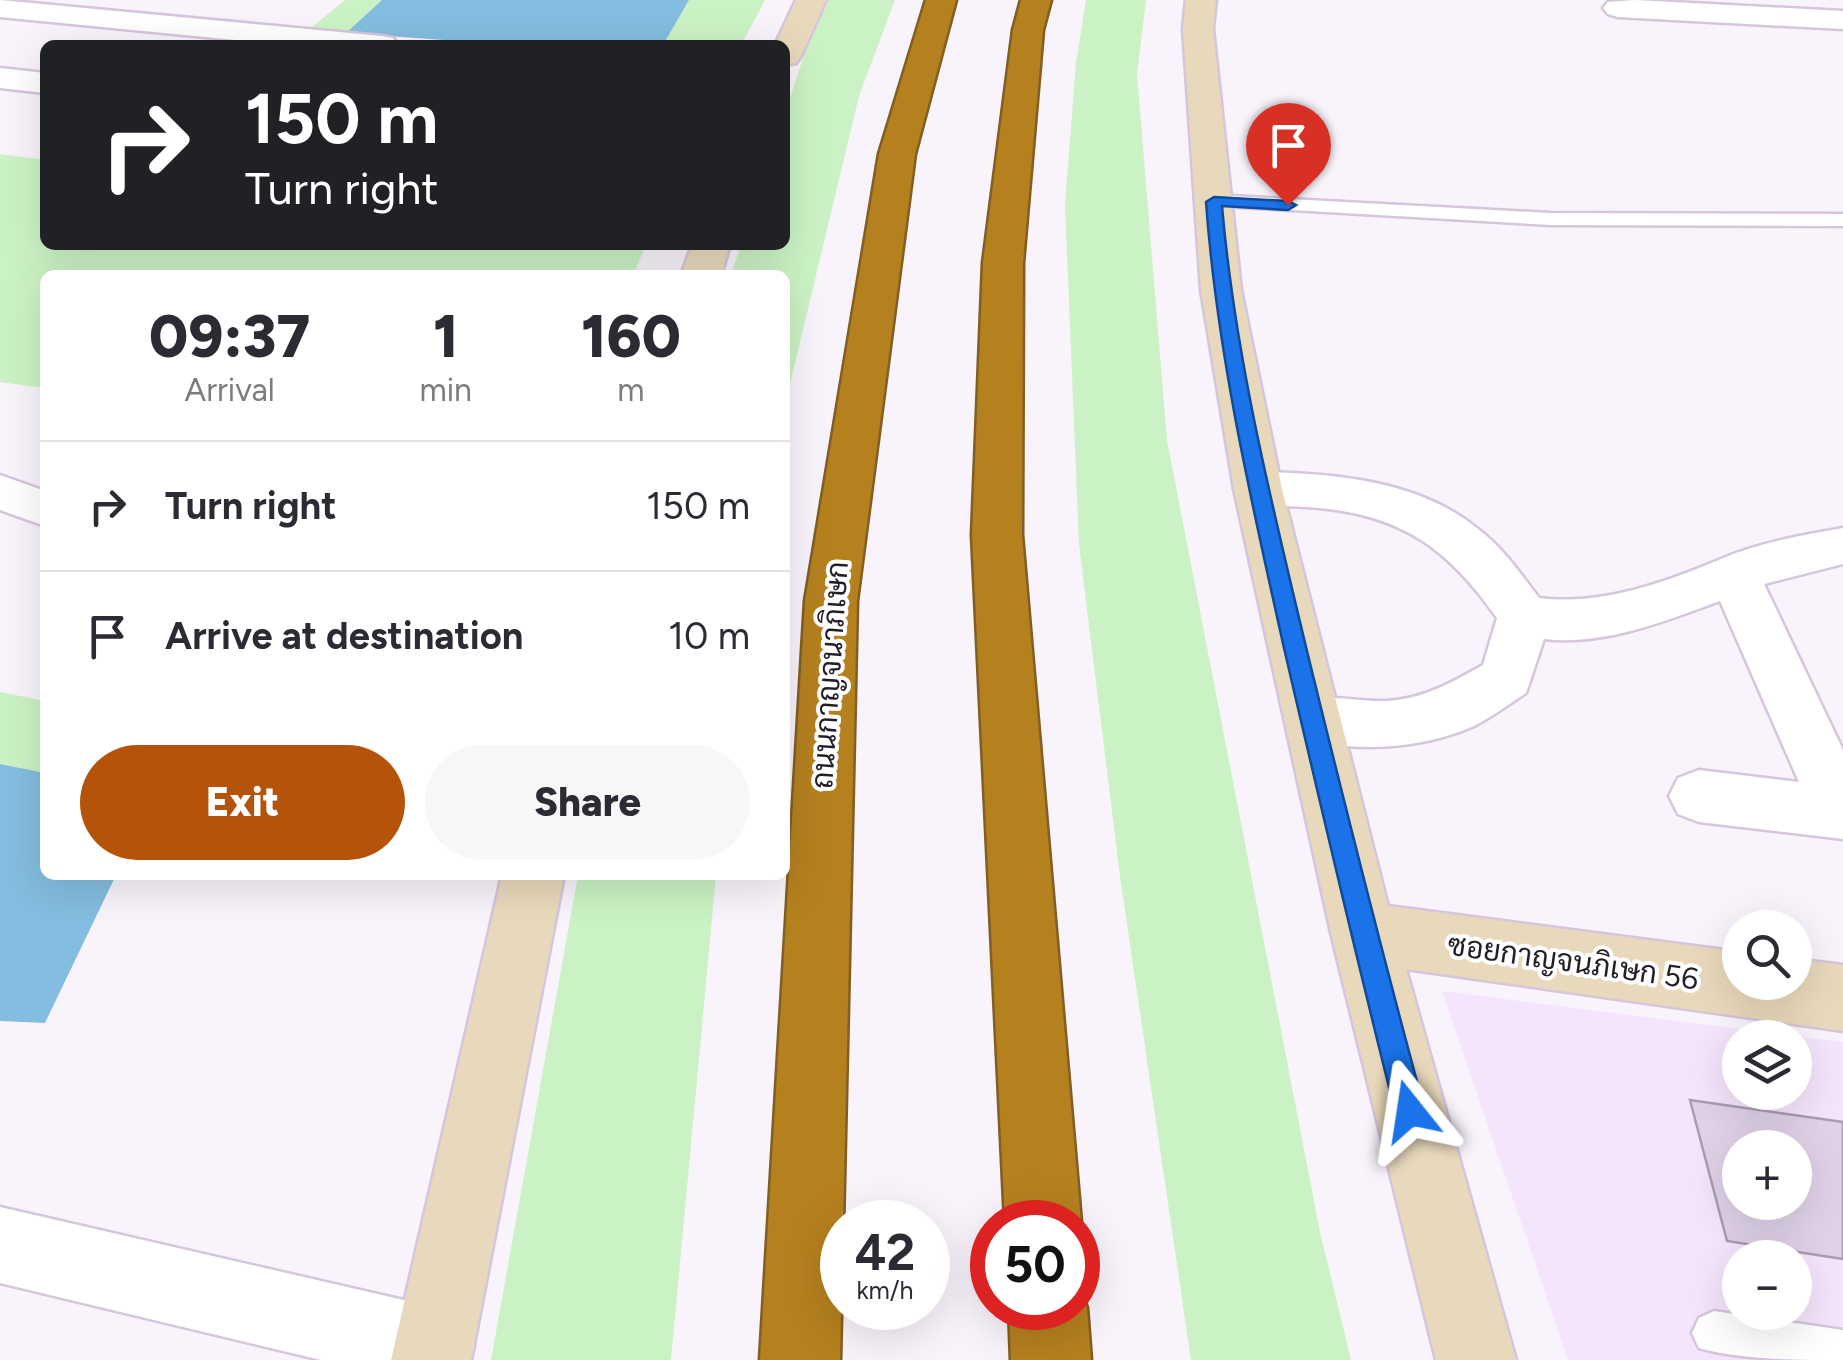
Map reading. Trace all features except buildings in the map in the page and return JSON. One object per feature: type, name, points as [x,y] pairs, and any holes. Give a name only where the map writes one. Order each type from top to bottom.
[{"type":"highway","name":"ถนนกาญจนาภิเษก","points":[[800,1360],[831,601],[897,154],[941,0]]},
{"type":"highway","points":[[1036,0],[1028,30],[1003,263],[997,535],[1041,1200]]},
{"type":"highway","points":[[1049,1330],[1051,1360]]},
{"type":"main road","points":[[790,45],[811,0]]},
{"type":"main road","points":[[1200,0],[1198,29],[1220,290],[1258,489],[1363,933],[1476,1360]]},
{"type":"main road","points":[[432,1353],[532,880]]},
{"type":"main road","name":"ซอยกาญจนภิเษก 56","points":[[1363,933],[1843,998]]},
{"type":"street","points":[[1827,0],[1843,16]]},
{"type":"street","points":[[0,8],[330,40]]},
{"type":"street","points":[[1618,8],[1843,16]]},
{"type":"street","points":[[0,78],[40,82]]},
{"type":"street","points":[[1258,489],[1316,488],[1418,512],[1480,558],[1524,616],[1581,621],[1656,603],[1794,553],[1843,546]]},
{"type":"street","points":[[0,492],[40,507]]},
{"type":"street","points":[[1734,574],[1843,813]]},
{"type":"street","points":[[1312,720],[1388,724],[1456,709],[1507,678],[1524,616]]},
{"type":"street","points":[[1699,796],[1843,813]]},
{"type":"street","points":[[0,1245],[432,1353]]},
{"type":"lane","points":[[1214,202],[1550,219],[1843,220]]},
{"type":"lane","points":[[1714,1333],[1843,1352]]},
{"type":"shaded area","points":[[1442,991],[1722,1027],[1722,1110],[1812,1110],[1812,1038],[1843,1042],[1843,1360],[1568,1360]]},
{"type":"green space","points":[[345,0],[382,0],[346,33],[307,31]]},
{"type":"green space","points":[[689,0],[765,0],[744,40],[666,40]]},
{"type":"green space","points":[[829,0],[895,0],[859,96],[790,384],[790,270],[733,270],[739,250],[790,250],[790,98],[808,43]]},
{"type":"green space","points":[[1086,0],[1146,0],[1137,74],[1167,440],[1320,1232],[1351,1360],[1191,1360],[1120,876],[1079,544],[1065,205],[1076,63]]},
{"type":"green space","points":[[0,154],[40,159],[40,250],[644,250],[635,270],[40,270],[40,387],[0,382]]},
{"type":"green space","points":[[0,692],[40,700],[40,772],[0,764]]},
{"type":"green space","points":[[577,880],[716,880],[671,1360],[491,1360]]},
{"type":"water","points":[[382,0],[689,0],[666,40],[445,40],[346,33]]},
{"type":"water","points":[[0,764],[40,772],[40,880],[114,880],[45,1023],[0,1021]]},
{"type":"route","points":[[1288,205],[1214,202],[1220,290],[1258,489],[1363,933],[1410,1111]]}]
